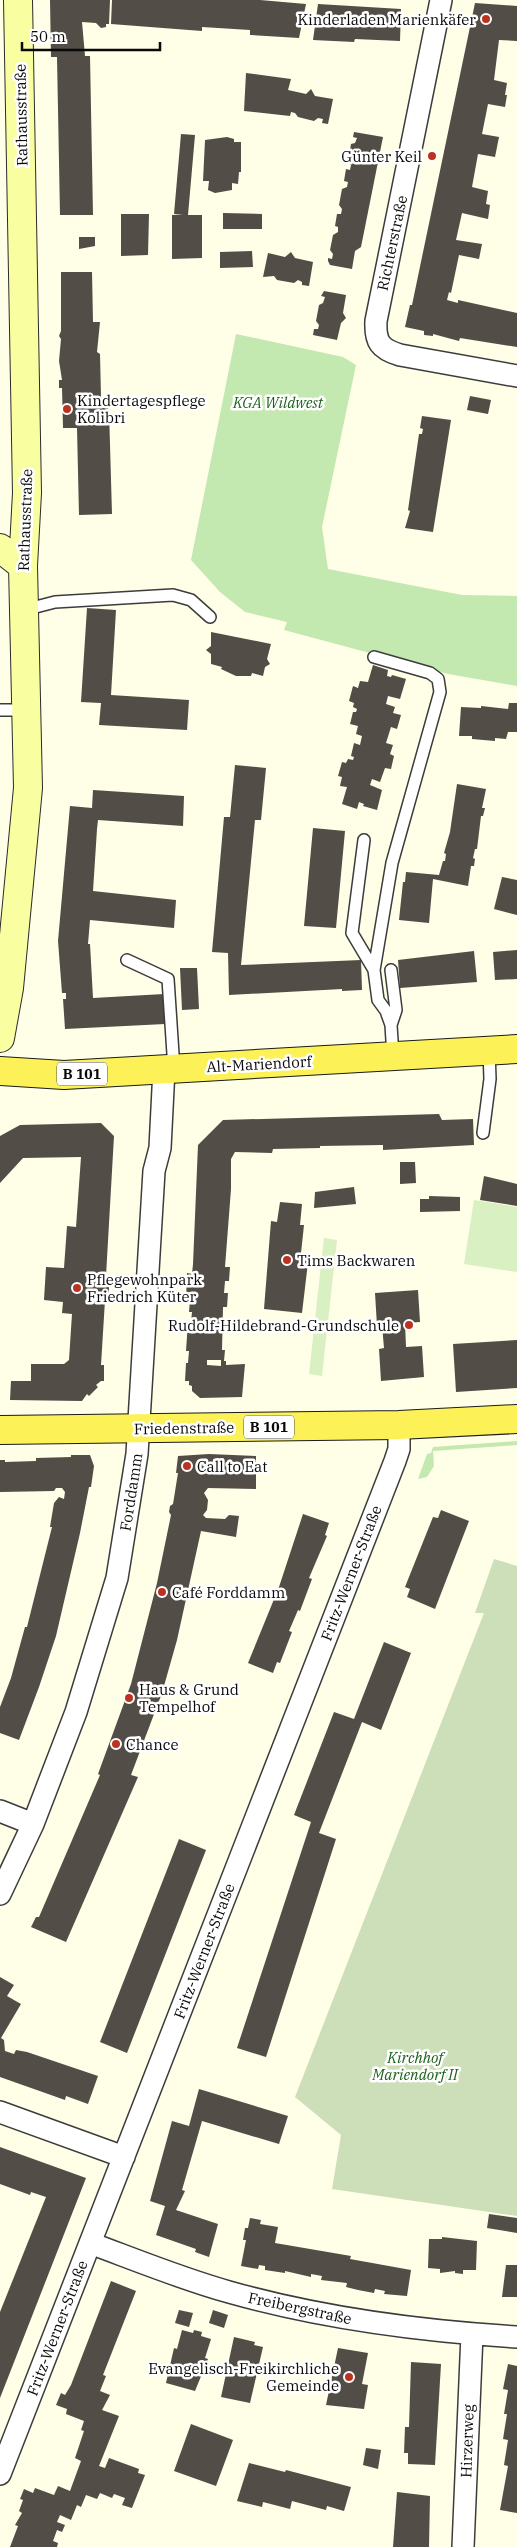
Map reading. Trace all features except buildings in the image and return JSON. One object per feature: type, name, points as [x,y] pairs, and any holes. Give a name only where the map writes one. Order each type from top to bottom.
[{"type":"main road","name":"Rathausstraße","points":[[0,1038],[9,988],[28,788],[13,710],[24,610],[23,566],[27,493],[18,0]]},
{"type":"main road","points":[[0,548],[23,566]]},
{"type":"main road","name":"Alt-Mariendorf","points":[[0,1071],[64,1074],[517,1049]]},
{"type":"main road","name":"Friedenstraße","points":[[0,1430],[399,1425],[517,1419]]},
{"type":"street","name":"Richterstraße","points":[[441,0],[376,321],[375,337],[378,345],[386,351],[400,355],[517,376]]},
{"type":"street","name":"Forddamm","points":[[0,1894],[33,1824],[76,1712],[117,1578],[140,1428],[154,1171],[160,1148],[169,1069]]},
{"type":"street","name":"Fritz-Werner-Straße","points":[[0,2474],[395,1461],[399,1449],[399,1425]]},
{"type":"street","points":[[0,1811],[33,1824]]},
{"type":"street","points":[[0,2112],[124,2157]]},
{"type":"street","name":"Freibergstraße","points":[[90,2243],[215,2288],[279,2305],[374,2324],[517,2337]]},
{"type":"street","name":"Hirzerweg","points":[[463,2547],[472,2334]]},
{"type":"lane","points":[[24,610],[55,602],[173,595],[191,600],[210,617]]},
{"type":"lane","points":[[374,658],[430,674],[438,679],[440,692],[392,863],[374,970],[378,1000],[386,1011],[392,1025]]},
{"type":"lane","points":[[364,840],[352,932],[374,970]]},
{"type":"lane","points":[[128,960],[168,979],[169,1069]]},
{"type":"lane","points":[[391,970],[396,1010],[392,1025],[393,1056]]},
{"type":"lane","points":[[483,1133],[490,1079],[489,1051]]},
{"type":"green space","name":"KGA Wildwest","points":[[236,334],[343,357],[356,365],[322,527],[328,569],[462,595],[517,596],[517,686],[448,674],[284,630],[287,622],[245,612],[220,592],[191,560]]},
{"type":"green space","points":[[474,1200],[517,1207],[517,1272],[464,1264]]},
{"type":"green space","points":[[324,1238],[337,1240],[322,1376],[309,1374]]},
{"type":"green space","points":[[517,1441],[517,1445],[433,1451],[434,1466],[427,1477],[418,1479],[427,1454],[431,1453],[433,1447]]},
{"type":"green space","name":"Kirchhof Mariendorf II","points":[[494,1559],[517,1566],[517,2216],[332,2189],[341,2135],[295,2097],[484,1613],[475,1613]]},
{"type":"place","name":"Kinderladen Marienkäfer","points":[[486,19]]},
{"type":"place","name":"Günter Keil","points":[[432,156]]},
{"type":"place","name":"Kindertagespflege Kolibri","points":[[67,409]]},
{"type":"place","name":"Tims Backwaren","points":[[287,1260]]},
{"type":"place","name":"Pflegewohnpark Friedrich Küter","points":[[77,1288]]},
{"type":"place","name":"Rudolf-Hildebrand-Grundschule","points":[[409,1325]]},
{"type":"place","name":"Call to Eat","points":[[187,1466]]},
{"type":"place","name":"Café Forddamm","points":[[162,1592]]},
{"type":"place","name":"Haus & Grund Tempelhof","points":[[129,1698]]},
{"type":"place","name":"Chance","points":[[116,1744]]},
{"type":"place","name":"Evangelisch-Freikirchliche Gemeinde","points":[[349,2377]]}]
